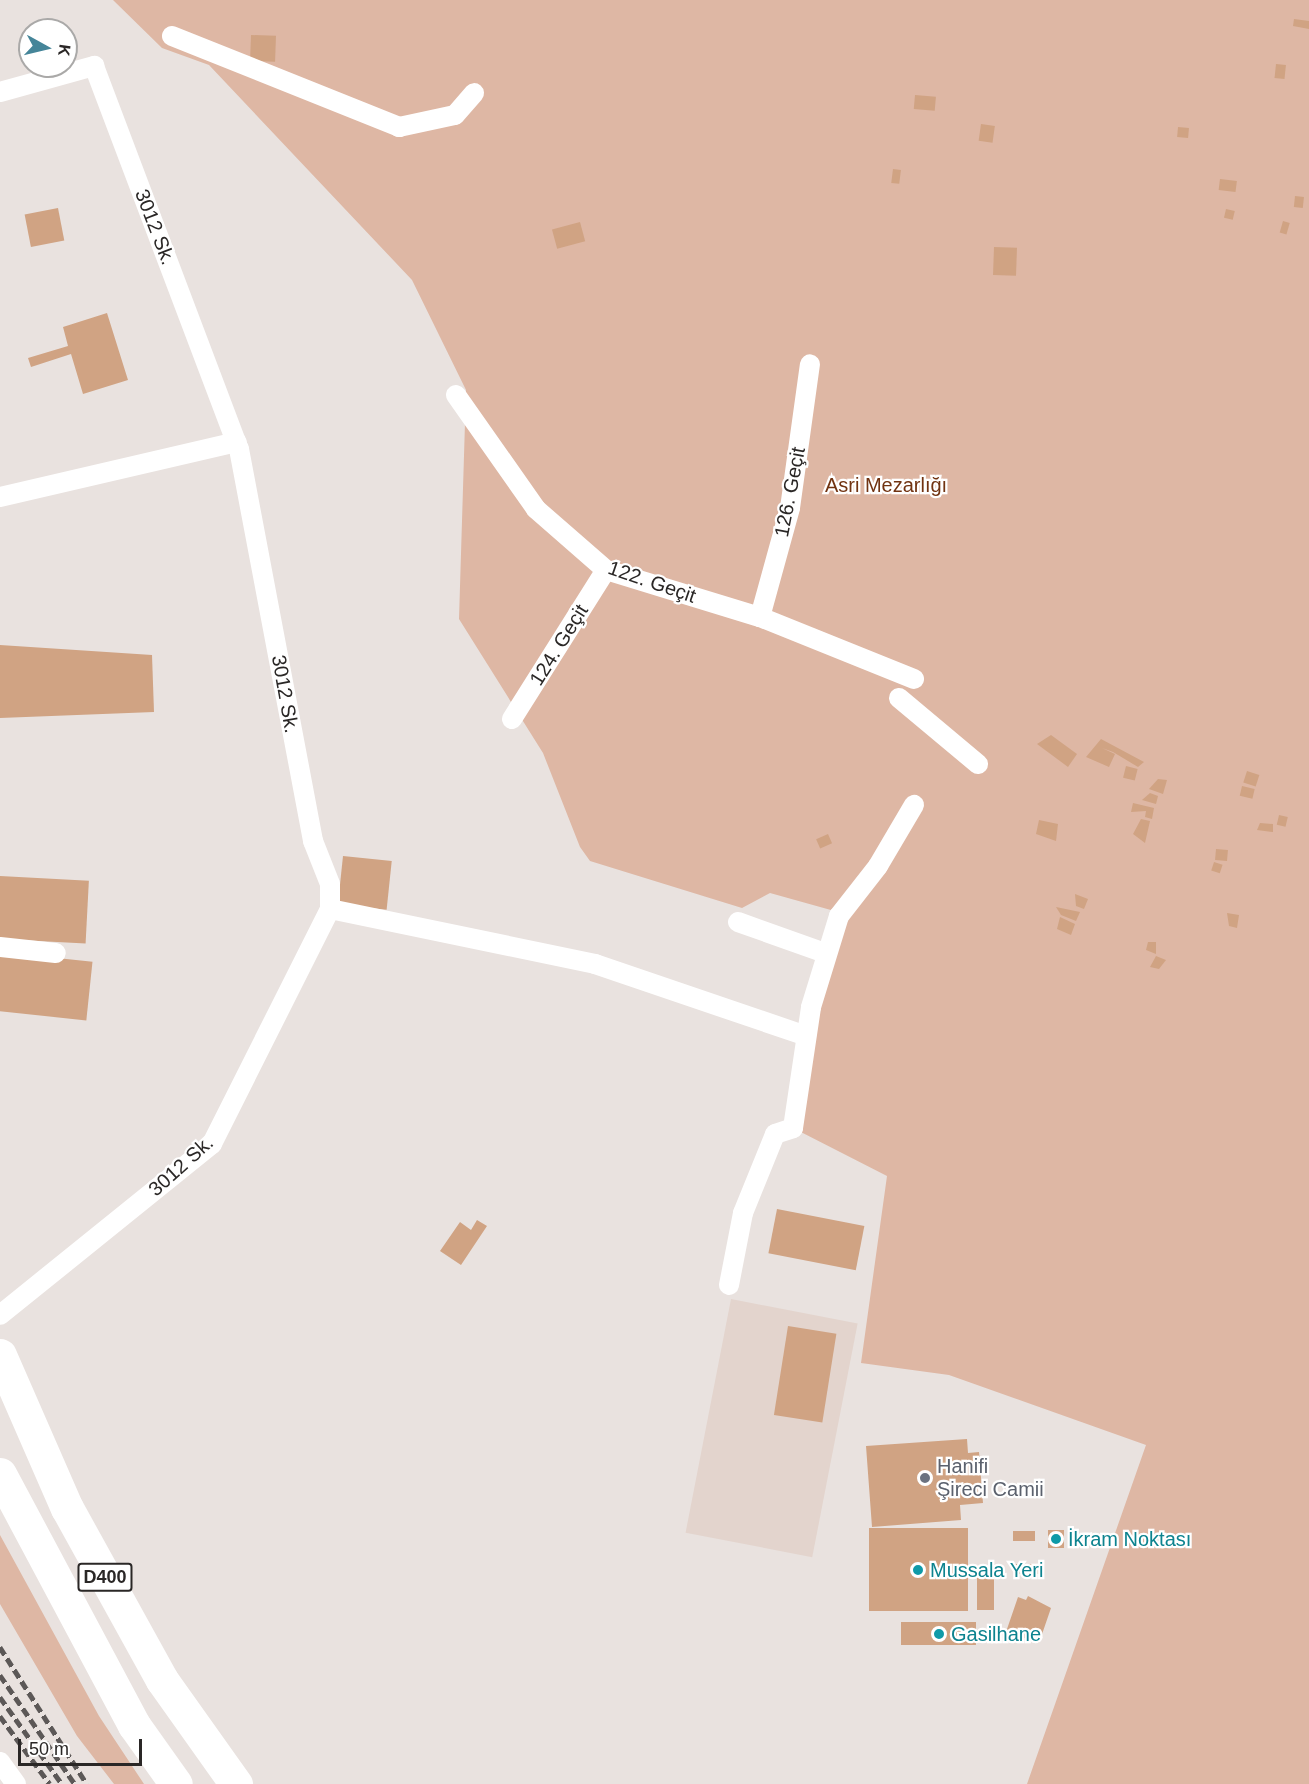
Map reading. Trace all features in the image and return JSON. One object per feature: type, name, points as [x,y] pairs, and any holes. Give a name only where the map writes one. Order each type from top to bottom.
[{"type":"highway","name":"D400","points":[[0,1355],[72,1518],[162,1680],[237,1784]]},
{"type":"highway","name":"D400","points":[[0,1474],[134,1725],[176,1784]]},
{"type":"street","points":[[172,36],[399,127],[455,115],[474,93]]},
{"type":"street","name":"3012 Sk.","points":[[0,92],[93,66],[237,442],[313,841],[330,884],[330,909],[212,1144],[0,1315]]},
{"type":"street","name":"126. Geçit","points":[[760,617],[790,508],[810,364]]},
{"type":"street","name":"122. Geçit","points":[[456,395],[536,509],[606,570],[760,617],[914,679]]},
{"type":"street","points":[[0,497],[237,442]]},
{"type":"street","name":"124. Geçit","points":[[512,720],[606,570]]},
{"type":"street","points":[[899,698],[978,764]]},
{"type":"street","points":[[729,1285],[743,1213],[775,1134],[793,1128],[807,1036],[825,953],[839,916],[878,866],[914,805]]},
{"type":"street","points":[[330,909],[596,964],[807,1036]]},
{"type":"street","points":[[738,922],[825,953]]},
{"type":"street","points":[[0,947],[56,953]]},
{"type":"street","points":[[0,1762],[16,1784]]},
{"type":"shaded area","points":[[731,1299],[858,1324],[812,1557],[686,1533]]},
{"type":"green space","name":"Asri Mezarlığı","points":[[113,0],[1309,0],[1309,1784],[1027,1784],[1146,1445],[949,1375],[861,1363],[887,1176],[793,1128],[838,912],[770,893],[742,908],[590,861],[580,847],[543,753],[459,619],[466,390],[412,280],[209,65],[162,48]]},
{"type":"green space","points":[[0,1535],[99,1716],[144,1784],[114,1784],[77,1736],[0,1604]]},
{"type":"building","points":[[1294,19],[1309,21],[1309,29],[1293,26]]},
{"type":"building","points":[[251,35],[276,36],[275,62],[250,61]]},
{"type":"building","points":[[1276,64],[1286,65],[1284,79],[1275,78]]},
{"type":"building","points":[[915,95],[936,97],[935,111],[914,109]]},
{"type":"building","points":[[981,124],[995,126],[992,143],[979,141]]},
{"type":"building","points":[[1178,127],[1189,128],[1188,138],[1177,137]]},
{"type":"building","points":[[893,169],[901,170],[899,184],[891,183]]},
{"type":"building","points":[[1220,179],[1237,181],[1236,192],[1219,190]]},
{"type":"building","points":[[1295,196],[1304,197],[1303,208],[1294,207]]},
{"type":"building","points":[[58,208],[64,240],[31,247],[25,214]]},
{"type":"building","points":[[1226,209],[1235,211],[1233,220],[1224,218]]},
{"type":"building","points":[[1283,221],[1290,223],[1286,234],[1280,233]]},
{"type":"building","points":[[580,222],[585,241],[557,249],[552,230]]},
{"type":"building","points":[[994,247],[1017,248],[1016,276],[993,275]]},
{"type":"building","points":[[107,313],[128,380],[83,394],[71,354],[31,367],[28,358],[68,346],[63,327]]},
{"type":"building","points":[[0,645],[152,655],[154,712],[0,718]]},
{"type":"building","points":[[1051,735],[1077,754],[1068,767],[1037,744]]},
{"type":"building","points":[[1101,739],[1144,762],[1138,767],[1113,752],[1102,748],[1115,754],[1109,767],[1086,757]]},
{"type":"building","points":[[1126,766],[1138,769],[1135,781],[1123,778]]},
{"type":"building","points":[[1247,771],[1259,775],[1256,786],[1243,782]]},
{"type":"building","points":[[1158,779],[1167,780],[1163,794],[1149,789]]},
{"type":"building","points":[[1242,786],[1255,789],[1252,799],[1240,796]]},
{"type":"building","points":[[1150,793],[1158,796],[1156,804],[1142,800]]},
{"type":"building","points":[[1133,803],[1154,808],[1152,819],[1145,817],[1146,811],[1131,812]]},
{"type":"building","points":[[1279,815],[1288,817],[1286,827],[1277,825]]},
{"type":"building","points":[[1141,819],[1150,821],[1145,843],[1133,834]]},
{"type":"building","points":[[1039,820],[1058,824],[1056,841],[1036,834]]},
{"type":"building","points":[[1260,823],[1273,824],[1273,832],[1257,830]]},
{"type":"building","points":[[828,834],[832,843],[820,848],[816,839]]},
{"type":"building","points":[[1216,849],[1228,850],[1227,861],[1215,860]]},
{"type":"building","points":[[343,856],[392,861],[387,910],[338,905]]},
{"type":"building","points":[[1214,862],[1223,865],[1220,873],[1211,871]]},
{"type":"building","points":[[0,876],[89,881],[86,944],[0,939]]},
{"type":"building","points":[[1075,894],[1088,899],[1084,909],[1076,906]]},
{"type":"building","points":[[1056,907],[1080,912],[1076,921],[1061,915]]},
{"type":"building","points":[[1227,913],[1239,915],[1237,928],[1229,926]]},
{"type":"building","points":[[1060,917],[1075,924],[1071,935],[1057,929]]},
{"type":"building","points":[[1148,942],[1156,942],[1156,954],[1146,950]]},
{"type":"building","points":[[0,952],[92,962],[86,1020],[0,1011]]},
{"type":"building","points":[[1156,956],[1166,960],[1159,969],[1150,967]]},
{"type":"building","points":[[777,1209],[864,1226],[856,1270],[768,1253]]},
{"type":"building","points":[[477,1220],[487,1226],[461,1265],[440,1251],[460,1222],[471,1230]]},
{"type":"building","points":[[788,1326],[836,1334],[822,1423],[774,1415]]},
{"type":"building","name":"Hanifi Şireci Camii","points":[[967,1439],[968,1453],[979,1452],[983,1503],[960,1505],[961,1520],[872,1527],[866,1446]]},
{"type":"building","name":"Mussala Yeri","points":[[869,1528],[968,1528],[968,1611],[869,1611]]},
{"type":"building","name":"İkram Noktası","points":[[1048,1530],[1064,1530],[1064,1548],[1048,1548]]},
{"type":"building","points":[[1013,1531],[1035,1531],[1035,1541],[1013,1541]]},
{"type":"building","points":[[1015,1564],[1039,1564],[1039,1574],[1015,1574]]},
{"type":"building","points":[[977,1575],[994,1575],[994,1610],[977,1610]]},
{"type":"building","points":[[1028,1596],[1051,1608],[1039,1643],[1006,1632],[1018,1597],[1026,1600]]},
{"type":"building","name":"Gasilhane","points":[[901,1622],[976,1622],[976,1645],[901,1645]]},
{"type":"railway","points":[[0,1647],[87,1784]]},
{"type":"railway","points":[[0,1675],[75,1784]]},
{"type":"railway","points":[[0,1697],[62,1784]]},
{"type":"railway","points":[[0,1716],[50,1784]]},
{"type":"place","name":"Hanifi Şireci Camii","points":[[925,1478]]},
{"type":"place","name":"İkram Noktası","points":[[1056,1539]]},
{"type":"place","name":"Mussala Yeri","points":[[918,1570]]},
{"type":"place","name":"Gasilhane","points":[[939,1634]]}]
